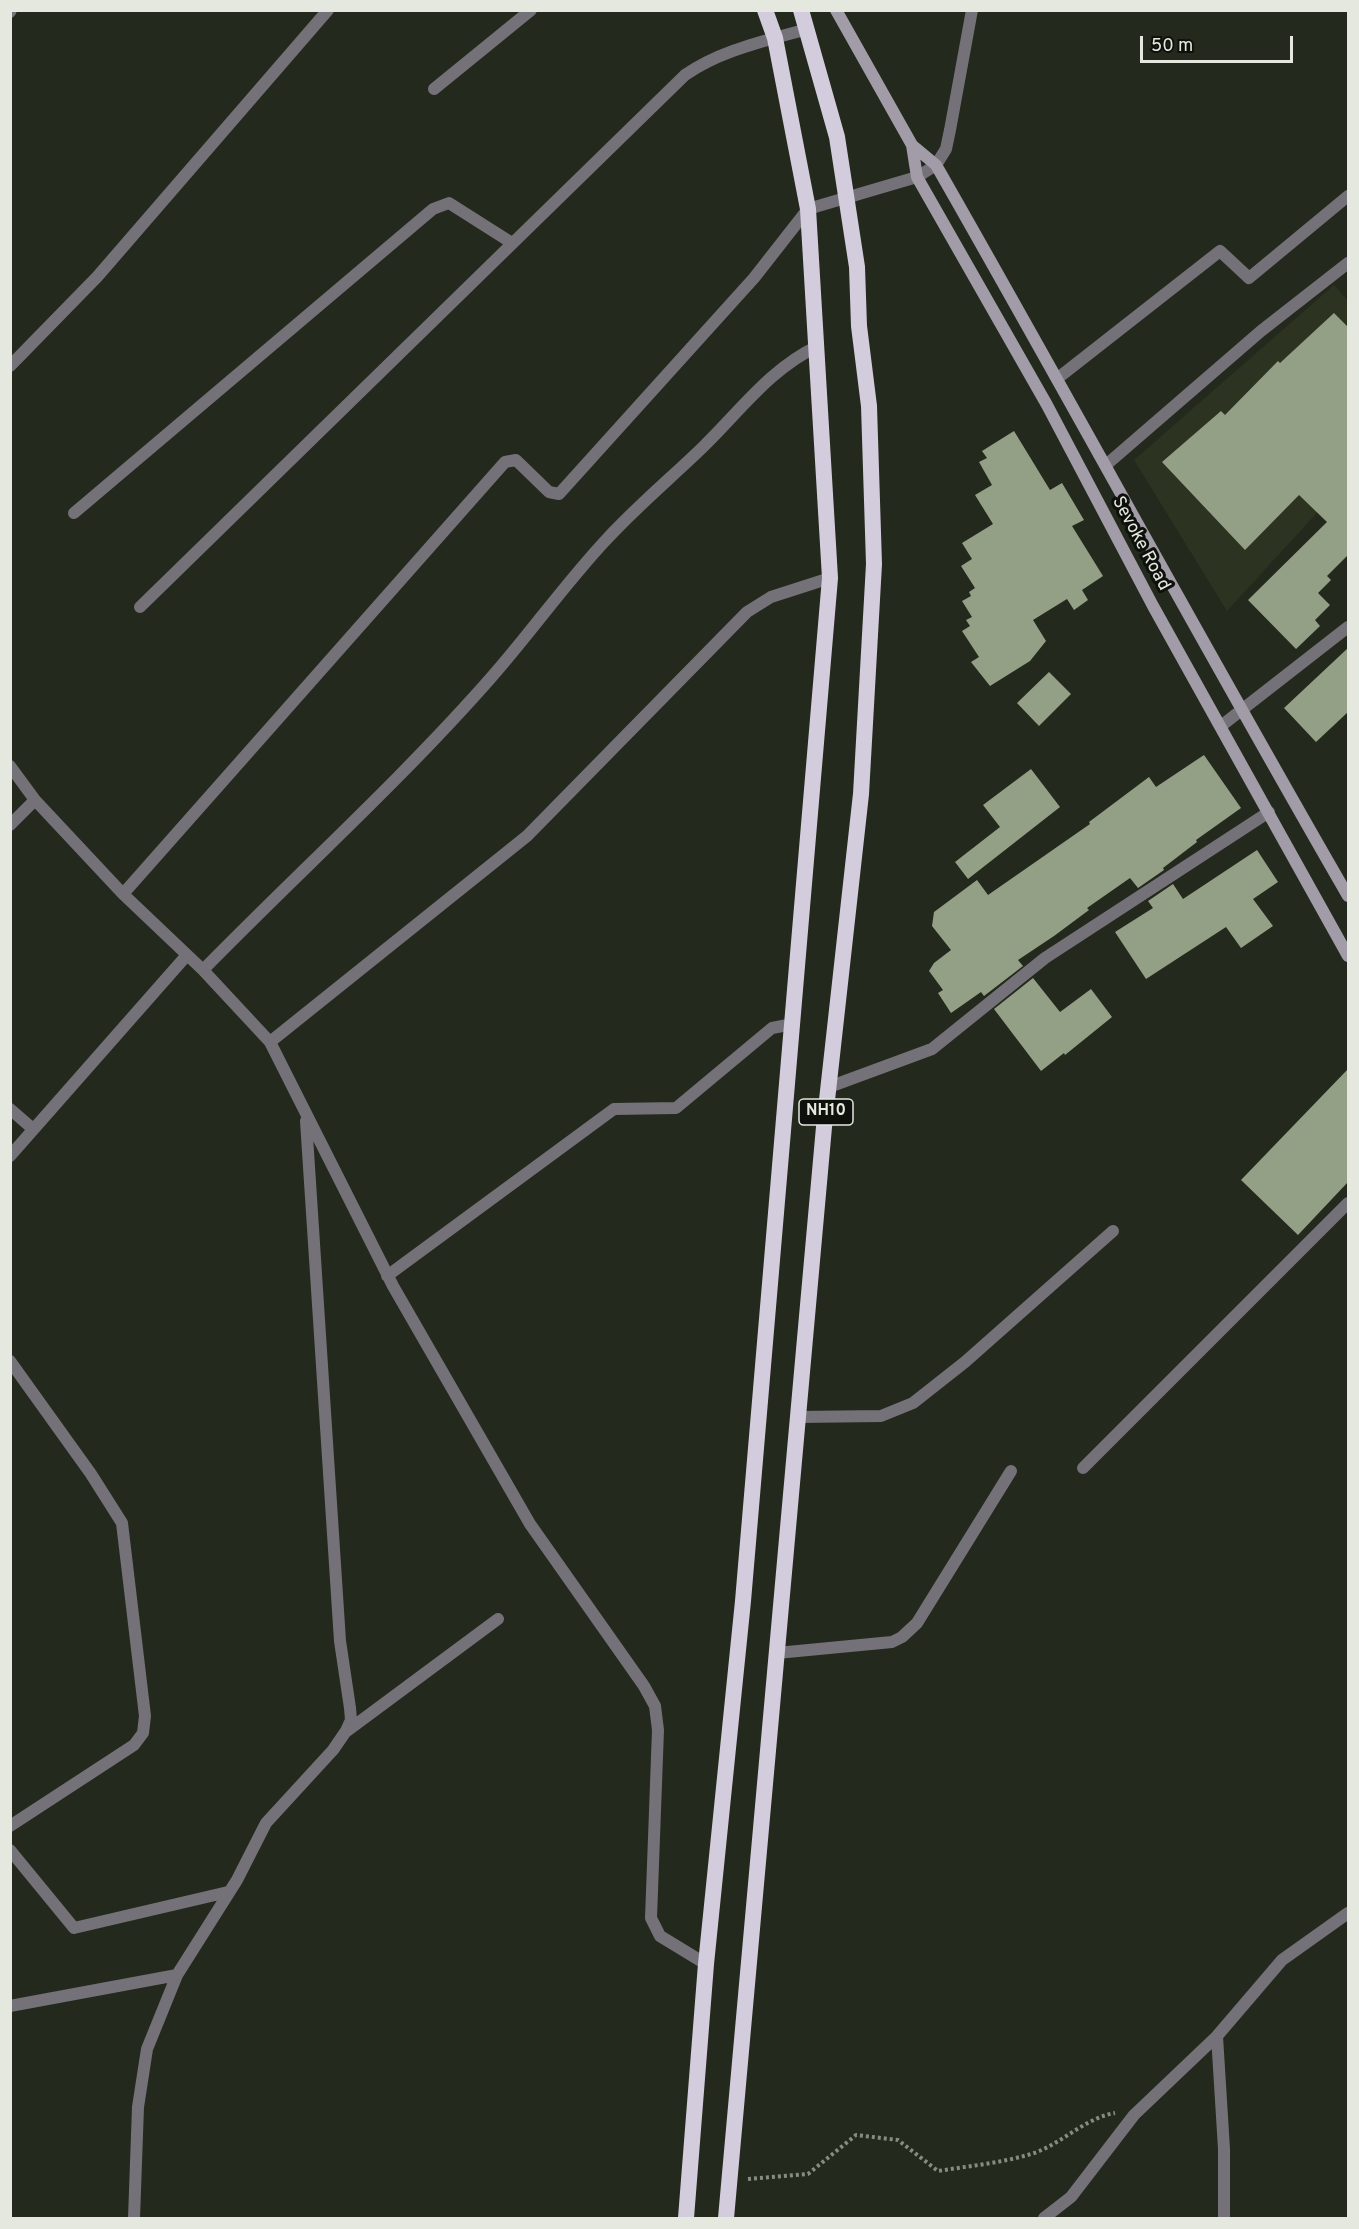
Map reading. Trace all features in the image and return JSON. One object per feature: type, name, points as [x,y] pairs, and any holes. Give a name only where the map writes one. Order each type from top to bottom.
[{"type":"highway","points":[[686,2218],[706,1964],[743,1601],[830,578],[818,346],[808,209],[775,38],[765,10]]},
{"type":"highway","name":"NH10","points":[[726,2218],[829,1087],[861,794],[874,564],[869,406],[847,197],[837,137],[801,10]]},
{"type":"main road","name":"Sevoke Road","points":[[836,10],[912,145],[917,177],[1047,405],[1153,606],[1348,956]]},
{"type":"main road","name":"Sevoke Road","points":[[912,145],[936,165],[1058,378],[1241,711],[1348,896]]},
{"type":"street","points":[[434,89],[531,10]]},
{"type":"street","points":[[123,894],[505,462],[516,460],[553,494],[564,491],[754,278],[808,209],[917,177],[936,165],[945,149],[950,130],[972,10]]},
{"type":"street","points":[[10,366],[97,277],[322,12]]},
{"type":"street","points":[[140,607],[685,75],[723,54],[807,29]]},
{"type":"street","points":[[1058,378],[1220,250],[1249,278],[1348,196]]},
{"type":"street","points":[[74,513],[433,209],[449,203],[512,243]]},
{"type":"street","points":[[1106,465],[1252,338],[1348,263]]},
{"type":"street","points":[[203,970],[489,680],[574,577],[641,504],[703,447],[779,369],[799,355],[818,346]]},
{"type":"street","points":[[270,1042],[527,836],[747,612],[771,597],[830,578]]},
{"type":"street","points":[[1221,726],[1348,627]]},
{"type":"street","points":[[10,766],[35,800],[123,894],[203,970],[270,1042],[387,1276],[530,1524],[655,1706],[658,1730],[651,1918],[660,1936],[706,1964]]},
{"type":"street","points":[[10,825],[35,800]]},
{"type":"street","points":[[829,1087],[932,1049],[1045,957],[1269,812]]},
{"type":"street","points":[[10,1156],[187,955]]},
{"type":"street","points":[[387,1276],[614,1110],[676,1108],[772,1028],[793,1024]]},
{"type":"street","points":[[10,1109],[33,1129]]},
{"type":"street","points":[[134,2218],[138,2107],[147,2049],[177,1975],[228,1892],[266,1823],[333,1750],[351,1720],[340,1641],[306,1114]]},
{"type":"street","points":[[1083,1468],[1348,1203]]},
{"type":"street","points":[[799,1417],[881,1416],[913,1403],[965,1362],[1113,1231]]},
{"type":"street","points":[[10,1361],[91,1474],[122,1523],[145,1716],[143,1733],[134,1744],[10,1826]]},
{"type":"street","points":[[777,1653],[892,1642],[902,1637],[916,1623],[1011,1471]]},
{"type":"street","points":[[346,1731],[498,1619]]},
{"type":"street","points":[[10,1850],[74,1928],[228,1892]]},
{"type":"street","points":[[1044,2218],[1071,2197],[1134,2115],[1217,2036],[1282,1960],[1348,1913]]},
{"type":"street","points":[[10,2006],[177,1975]]},
{"type":"street","points":[[1217,2036],[1224,2218]]},
{"type":"path","points":[[729,2181],[808,2174],[856,2135],[898,2140],[938,2171],[1033,2154],[1098,2116],[1120,2113],[1134,2115]]},
{"type":"shaded area","points":[[1334,285],[1348,301],[1348,479],[1227,611],[1134,460]]},
{"type":"building","points":[[1334,313],[1348,327],[1348,555],[1327,576],[1331,580],[1318,593],[1330,605],[1315,620],[1320,626],[1296,649],[1248,600],[1327,522],[1299,495],[1245,550],[1162,462],[1221,411],[1225,415],[1278,361],[1280,363]]},
{"type":"building","points":[[1014,431],[1050,490],[1062,483],[1084,520],[1072,526],[1103,576],[1082,590],[1088,600],[1074,610],[1067,599],[1033,620],[1046,641],[1030,661],[990,686],[971,662],[979,657],[962,631],[970,626],[966,620],[972,617],[962,601],[971,596],[969,592],[975,588],[961,566],[972,559],[962,543],[993,524],[975,495],[992,485],[979,462],[987,458],[982,451]]},
{"type":"building","points":[[1348,648],[1348,712],[1316,742],[1284,708]]},
{"type":"building","points":[[1049,672],[1071,694],[1039,726],[1017,703]]},
{"type":"building","points":[[1204,755],[1241,808],[1196,840],[1197,842],[1163,868],[1164,870],[1138,888],[1130,878],[1087,908],[1089,910],[1018,960],[1023,966],[984,996],[981,992],[951,1013],[938,993],[943,990],[929,971],[934,963],[951,950],[932,926],[934,912],[977,880],[988,895],[1090,824],[1089,822],[1149,777],[1156,787]]},
{"type":"building","points":[[1031,769],[1060,807],[968,879],[955,862],[1000,827],[983,805]]},
{"type":"building","points":[[1257,850],[1278,882],[1253,899],[1273,926],[1241,948],[1226,927],[1146,979],[1115,932],[1153,908],[1148,901],[1173,884],[1183,899]]},
{"type":"building","points":[[1033,978],[1060,1012],[1091,989],[1112,1017],[1041,1071],[994,1009]]},
{"type":"building","points":[[1348,1069],[1348,1182],[1298,1235],[1241,1180]]}]
